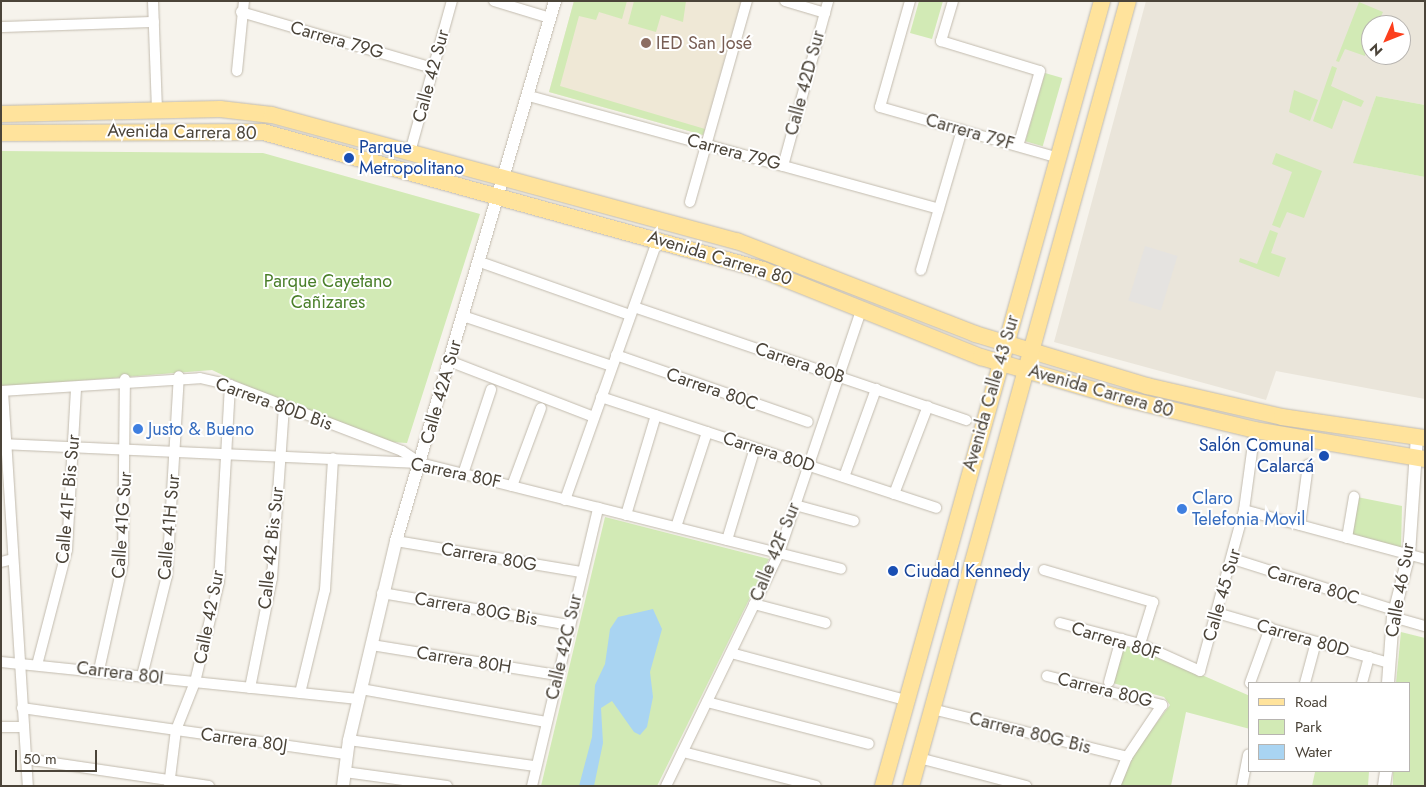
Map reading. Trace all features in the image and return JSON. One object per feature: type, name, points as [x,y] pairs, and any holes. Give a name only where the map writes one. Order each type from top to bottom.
[{"type":"main road","name":"Avenida Calle 43 Sur","points":[[883,786],[999,362],[1059,158],[1102,1]]},
{"type":"main road","name":"Avenida Calle 43 Sur","points":[[911,786],[1128,1]]},
{"type":"main road","name":"Avenida Carrera 80","points":[[1,114],[249,111],[506,177],[790,258],[1005,343],[1031,351],[1241,409],[1421,437]]},
{"type":"main road","name":"Avenida Carrera 80","points":[[1,133],[247,130],[500,196],[772,272],[999,362],[1026,370],[1255,430],[1420,458]]},
{"type":"street","points":[[153,1],[156,111]]},
{"type":"street","points":[[237,71],[241,12],[244,1]]},
{"type":"street","name":"Calle 42 Sur","points":[[410,152],[452,1]]},
{"type":"street","points":[[494,1],[550,18]]},
{"type":"street","name":"Calle 42A Sur","points":[[343,786],[349,740],[382,593],[396,541],[506,177],[555,1]]},
{"type":"street","points":[[690,202],[746,1]]},
{"type":"street","points":[[785,1],[825,13]]},
{"type":"street","name":"Calle 42D Sur","points":[[782,166],[828,1]]},
{"type":"street","name":"Carrera 79F","points":[[910,1],[880,107],[1059,158]]},
{"type":"street","points":[[953,1],[941,41],[1040,71],[1018,146]]},
{"type":"street","name":"Carrera 79G","points":[[241,12],[433,68]]},
{"type":"street","points":[[1,27],[154,22]]},
{"type":"street","name":"Carrera 79G","points":[[529,96],[939,209]]},
{"type":"street","points":[[921,270],[962,130]]},
{"type":"street","points":[[565,500],[658,239]]},
{"type":"street","name":"Carrera 80B","points":[[480,262],[839,376],[966,420]]},
{"type":"street","name":"Calle 42F Sur","points":[[666,786],[778,553],[862,308]]},
{"type":"street","points":[[463,316],[612,366]]},
{"type":"street","name":"Carrera 80C","points":[[616,355],[808,422]]},
{"type":"street","points":[[449,361],[594,417]]},
{"type":"street","name":"Carrera 80D Bis","points":[[2,391],[76,389],[125,379],[179,376],[230,385],[284,408],[402,451],[420,463]]},
{"type":"street","name":"Calle 41H Sur","points":[[142,676],[167,576],[179,376]]},
{"type":"street","name":"Calle 41G Sur","points":[[99,670],[123,563],[127,449],[125,379]]},
{"type":"street","name":"Calle 42 Sur","points":[[169,783],[176,730],[196,682],[219,582],[230,385]]},
{"type":"street","name":"Calle 41F Bis Sur","points":[[37,665],[66,550],[76,389]]},
{"type":"street","points":[[844,478],[876,389]]},
{"type":"street","points":[[463,474],[491,390]]},
{"type":"street","points":[[2,391],[5,500],[12,559],[28,786]]},
{"type":"street","name":"Carrera 80D","points":[[601,397],[936,508]]},
{"type":"street","points":[[894,494],[928,406]]},
{"type":"street","name":"Calle 42 Bis Sur","points":[[250,688],[272,578],[284,408]]},
{"type":"street","points":[[512,486],[541,408]]},
{"type":"street","points":[[626,515],[656,415]]},
{"type":"street","name":"Calle 45 Sur","points":[[1200,671],[1233,560],[1244,510],[1255,430]]},
{"type":"street","points":[[676,528],[707,432]]},
{"type":"street","name":"Calle 46 Sur","points":[[1388,682],[1388,663],[1394,613],[1408,554],[1421,437]]},
{"type":"street","name":"Carrera 80F","points":[[4,444],[420,463],[841,569]]},
{"type":"street","points":[[727,540],[755,448]]},
{"type":"street","points":[[300,693],[325,590],[333,458]]},
{"type":"street","points":[[1300,525],[1308,465]]},
{"type":"street","points":[[1347,538],[1354,497]]},
{"type":"street","points":[[795,505],[854,521]]},
{"type":"street","name":"Calle 42C Sur","points":[[532,786],[535,766],[598,508]]},
{"type":"street","points":[[1244,510],[1425,559]]},
{"type":"street","name":"Carrera 80G","points":[[396,541],[582,572]]},
{"type":"street","points":[[1,562],[12,559]]},
{"type":"street","name":"Carrera 80C","points":[[1233,560],[1394,613],[1425,626]]},
{"type":"street","points":[[1044,570],[1153,602],[1140,644]]},
{"type":"street","name":"Carrera 80G Bis","points":[[382,593],[570,625]]},
{"type":"street","points":[[754,604],[826,623]]},
{"type":"street","name":"Carrera 80D","points":[[1217,613],[1388,663]]},
{"type":"street","name":"Carrera 80F","points":[[1060,623],[1140,644],[1200,671]]},
{"type":"street","points":[[1251,682],[1270,628]]},
{"type":"street","points":[[1109,682],[1121,639]]},
{"type":"street","points":[[1305,682],[1316,642]]},
{"type":"street","name":"Carrera 80H","points":[[372,644],[557,675]]},
{"type":"street","points":[[730,653],[905,700]]},
{"type":"street","points":[[1362,682],[1369,657]]},
{"type":"street","name":"Carrera 80I","points":[[1,662],[99,670],[300,693],[360,694],[546,722]]},
{"type":"street","name":"Carrera 80G","points":[[1047,676],[1162,706],[1127,757]]},
{"type":"street","points":[[707,702],[869,744]]},
{"type":"street","name":"Carrera 80J","points":[[22,708],[347,754]]},
{"type":"street","name":"Carrera 80G Bis","points":[[932,709],[1127,757]]},
{"type":"street","points":[[1,726],[24,727]]},
{"type":"street","points":[[349,740],[535,766]]},
{"type":"street","points":[[683,752],[816,786]]},
{"type":"street","points":[[1242,786],[1248,755]]},
{"type":"street","points":[[1115,786],[1127,757]]},
{"type":"street","points":[[919,758],[1026,786]]},
{"type":"street","points":[[26,759],[169,783],[209,786]]},
{"type":"street","points":[[345,772],[447,786]]},
{"type":"street","points":[[1384,786],[1386,772]]},
{"type":"shaded area","name":"IED San José","points":[[574,1],[741,1],[703,135],[549,92]]},
{"type":"shaded area","points":[[1146,1],[1425,1],[1425,105],[1376,96],[1354,163],[1425,177],[1425,399],[1276,371],[1266,400],[1054,342]]},
{"type":"shaded area","points":[[1145,246],[1178,256],[1161,310],[1128,301]]},
{"type":"green space","points":[[574,1],[627,1],[622,19],[599,12],[596,20],[579,16],[560,86],[705,129],[703,135],[549,92]]},
{"type":"green space","points":[[634,1],[686,1],[683,22],[661,15],[656,32],[628,24]]},
{"type":"green space","points":[[919,1],[943,1],[932,39],[910,33]]},
{"type":"green space","points":[[1359,2],[1383,12],[1382,15],[1361,15],[1361,55],[1345,49],[1339,62],[1336,61]]},
{"type":"green space","points":[[1332,66],[1337,68],[1331,86],[1364,101],[1361,107],[1343,100],[1332,129],[1313,121]]},
{"type":"green space","points":[[1045,73],[1062,78],[1043,146],[1025,141]]},
{"type":"green space","points":[[1294,90],[1318,100],[1310,121],[1289,112]]},
{"type":"green space","points":[[1376,96],[1425,105],[1425,177],[1353,163]]},
{"type":"green space","name":"Parque Cayetano Cañizares","points":[[1,151],[263,153],[480,214],[407,443],[391,442],[303,413],[212,370],[1,387]]},
{"type":"green space","points":[[1276,153],[1322,171],[1304,218],[1287,212],[1280,228],[1272,225],[1292,172],[1272,164]]},
{"type":"green space","points":[[1270,230],[1278,233],[1271,253],[1286,258],[1279,277],[1239,262],[1240,258],[1257,264]]},
{"type":"green space","points":[[1357,497],[1402,506],[1401,549],[1351,535]]},
{"type":"green space","points":[[605,517],[769,559],[657,786],[541,786]]},
{"type":"green space","points":[[1401,632],[1425,638],[1425,786],[1393,786],[1393,772],[1411,772],[1411,682],[1396,682]]},
{"type":"green space","points":[[1119,646],[1140,648],[1248,695],[1248,728],[1186,712],[1171,786],[1120,786],[1136,750],[1170,705],[1164,697],[1109,682]]},
{"type":"green space","points":[[1315,772],[1369,772],[1368,786],[1312,786]]},
{"type":"water","points":[[653,609],[662,629],[650,672],[653,697],[647,727],[640,735],[634,732],[612,701],[601,708],[603,743],[594,786],[579,786],[592,737],[595,685],[605,664],[610,629],[618,617]]},
{"type":"place","name":"IED San José","points":[[646,43]]},
{"type":"place","name":"Parque Metropolitano","points":[[349,158]]},
{"type":"place","name":"Justo & Bueno","points":[[138,429]]},
{"type":"place","name":"Salón Comunal Calarcá","points":[[1324,456]]},
{"type":"place","name":"Claro Telefonia Movil","points":[[1182,509]]},
{"type":"place","name":"Ciudad Kennedy","points":[[893,571]]}]
